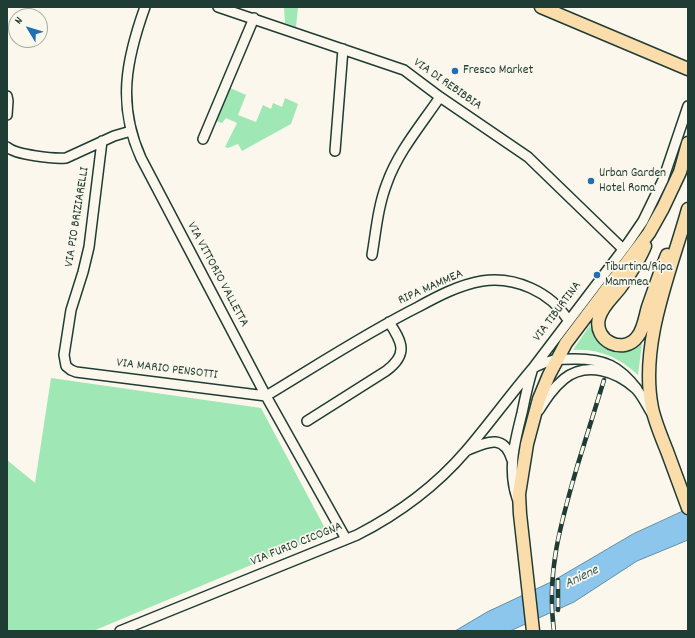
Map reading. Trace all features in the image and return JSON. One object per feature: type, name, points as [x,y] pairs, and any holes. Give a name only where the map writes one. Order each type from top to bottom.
[{"type":"main road","points":[[541,7],[688,69]]},
{"type":"main road","name":"VIA TIBURTINA","points":[[533,631],[519,505],[522,467],[528,439],[542,390],[558,358],[577,327],[648,233],[663,208],[679,176],[688,143]]},
{"type":"main road","points":[[648,233],[642,253],[635,266],[603,310],[599,319],[598,328],[600,333],[606,340],[616,345],[622,346],[629,344],[638,336],[670,245],[676,230],[688,210]]},
{"type":"main road","points":[[688,210],[657,313],[649,358],[649,383],[654,418],[678,478],[688,508]]},
{"type":"street","name":"VIA VITTORIO VALLETTA","points":[[145,7],[132,43],[128,70],[128,110],[131,132],[141,158],[266,396],[346,539]]},
{"type":"street","name":"VIA DI REBIBBIA","points":[[218,7],[398,67],[528,157],[623,249]]},
{"type":"street","points":[[203,139],[254,18]]},
{"type":"street","points":[[335,151],[343,49]]},
{"type":"street","points":[[7,96],[7,115]]},
{"type":"street","points":[[372,255],[384,192],[393,169],[403,151],[440,97]]},
{"type":"street","name":"VIA TIBURTINA","points":[[519,505],[514,486],[513,462],[528,383],[533,368],[623,249],[643,220],[659,189],[672,158],[688,106]]},
{"type":"street","points":[[7,147],[17,153],[62,158],[75,155],[114,136],[131,132]]},
{"type":"street","name":"VIA PIO BRIZIARELLI","points":[[66,366],[64,355],[68,324],[89,247],[102,141]]},
{"type":"street","name":"RIPA MAMMEA","points":[[266,396],[389,322],[450,291],[470,284],[490,280],[506,281],[518,284],[537,291],[548,298],[557,305],[568,320]]},
{"type":"street","name":"RIPA MAMMEA","points":[[307,421],[386,371],[396,362],[400,355],[401,343],[389,322]]},
{"type":"street","points":[[533,368],[558,358],[593,359],[607,364],[621,372],[637,389],[654,418]]},
{"type":"street","name":"VIA MARIO PENSOTTI","points":[[66,366],[76,372],[266,396]]},
{"type":"street","name":"VIA FURIO CICOGNA","points":[[120,631],[346,539],[381,522],[409,504],[444,474],[465,452],[533,368]]},
{"type":"street","points":[[534,418],[553,389],[574,372],[588,370],[604,371],[621,378],[637,389]]},
{"type":"street","name":"VIA FURIO CICOGNA","points":[[465,452],[488,442],[498,442],[508,451],[513,462]]},
{"type":"green space","points":[[284,7],[298,7],[296,27],[285,23]]},
{"type":"green space","points":[[228,87],[246,95],[238,115],[256,122],[263,105],[271,109],[273,103],[282,107],[285,98],[298,104],[291,124],[242,151],[238,144],[228,148],[225,147],[237,123],[226,118],[222,123],[213,120]]},
{"type":"green space","points":[[590,325],[593,334],[598,341],[603,347],[610,351],[625,352],[642,344],[638,375],[624,364],[608,355],[592,351],[573,350]]},
{"type":"green space","points":[[51,378],[261,408],[328,534],[93,631],[7,631],[7,460],[35,483]]},
{"type":"water","name":"Aniene","points":[[688,509],[688,540],[637,561],[574,602],[510,631],[455,631],[487,612],[551,582],[633,534]]},
{"type":"railway","points":[[554,631],[552,589],[556,548],[571,487],[604,380]]},
{"type":"railway","points":[[558,580],[558,610]]},
{"type":"place","name":"Fresco Market","points":[[455,71]]},
{"type":"place","name":"Urban Garden Hotel Roma","points":[[591,181]]},
{"type":"place","name":"Tiburtina/Ripa Mammea","points":[[597,275]]}]
